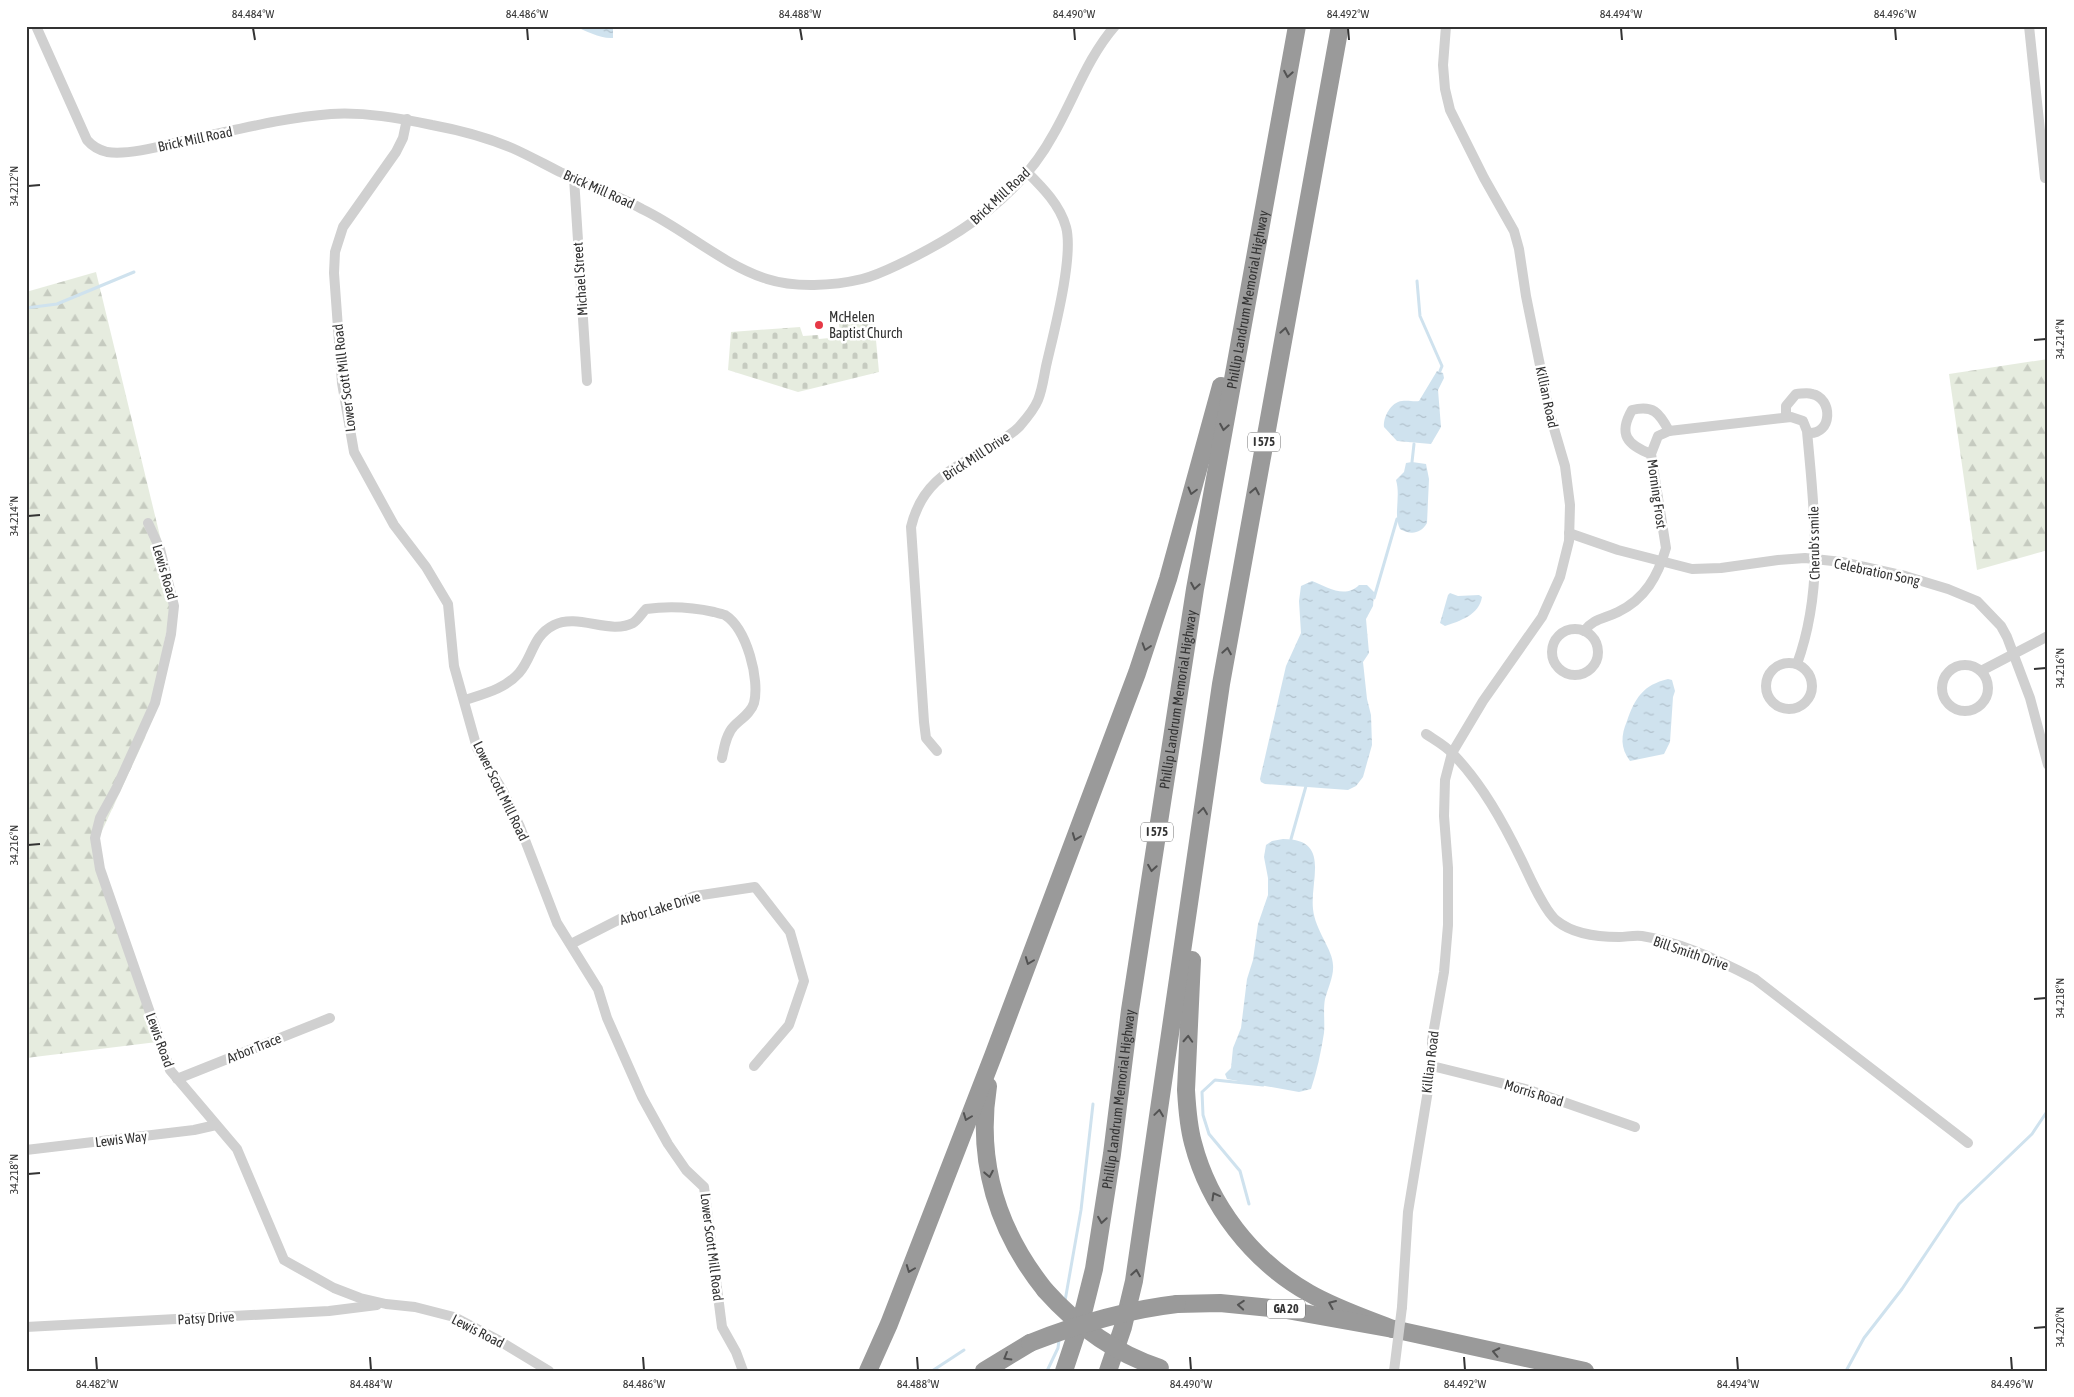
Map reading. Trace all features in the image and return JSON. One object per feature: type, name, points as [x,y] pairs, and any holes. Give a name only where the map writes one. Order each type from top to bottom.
[{"type":"highway","name":"Phillip Landrum Memorial Highway","points":[[1064,1371],[1082,1317],[1096,1260],[1112,1154],[1130,1010],[1185,650],[1297,26]]},
{"type":"highway","name":"I 575","points":[[1108,1371],[1123,1327],[1134,1282],[1221,684],[1340,26]]},
{"type":"highway","points":[[868,1371],[889,1324],[1137,673],[1168,579],[1248,292]]},
{"type":"highway","points":[[1196,860],[1186,1090],[1193,1143],[1205,1178],[1234,1227],[1246,1243],[1274,1269],[1317,1297],[1393,1329]]},
{"type":"highway","points":[[992,1056],[984,1108],[987,1168],[1000,1216],[1012,1242],[1045,1290],[1074,1320],[1091,1333],[1126,1354],[1166,1369]]},
{"type":"highway","name":"GA 20","points":[[984,1371],[1030,1343],[1108,1315],[1177,1304],[1220,1303],[1254,1305],[1393,1329],[1585,1371]]},
{"type":"street","name":"Brick Mill Road","points":[[36,26],[87,140],[93,146],[108,152],[149,149],[291,118],[334,114],[384,116],[407,120],[466,132],[511,148],[669,223],[731,262],[765,279],[806,285],[848,282],[881,274],[932,249],[971,225],[1014,187],[1027,172],[1052,137],[1094,55],[1115,26]]},
{"type":"street","name":"Killian Road","points":[[1394,1371],[1402,1307],[1408,1212],[1432,1066],[1432,1040],[1444,972],[1448,925],[1448,868],[1444,816],[1445,780],[1452,753],[1483,702],[1542,617],[1560,577],[1569,533],[1570,504],[1565,466],[1550,415],[1526,296],[1519,249],[1514,231],[1484,178],[1450,110],[1445,89],[1443,65],[1446,26]]},
{"type":"street","points":[[2029,26],[2045,178]]},
{"type":"street","name":"Lower Scott Mill Road","points":[[407,120],[403,138],[396,152],[343,227],[335,252],[334,272],[342,383],[354,452],[394,525],[426,567],[448,604],[451,649],[478,748],[503,791],[520,827],[557,923],[598,989],[607,1018],[642,1097],[664,1137],[686,1170],[704,1187],[722,1327],[744,1371]]},
{"type":"street","name":"Brick Mill Drive","points":[[937,751],[926,738],[924,722],[911,527],[915,511],[926,491],[948,471],[1017,430],[1030,415],[1038,400],[1056,326],[1068,249],[1067,229],[1062,214],[1051,197],[1027,172]]},
{"type":"street","name":"Michael Street","points":[[574,178],[587,381]]},
{"type":"street","points":[[1651,454],[1637,449],[1630,444],[1626,436],[1625,423],[1632,410],[1645,407],[1658,414],[1669,431],[1786,417],[1786,406],[1796,394],[1812,394],[1821,398],[1826,406],[1826,422],[1822,430],[1815,434],[1808,433]]},
{"type":"street","name":"Cherub's smile","points":[[1786,417],[1798,418],[1808,433],[1816,532],[1814,601],[1806,639],[1798,664]]},
{"type":"street","name":"Morning Frost","points":[[1584,630],[1591,622],[1618,612],[1638,600],[1650,586],[1662,562],[1666,548],[1651,454],[1658,436],[1669,431]]},
{"type":"street","name":"Lewis Road","points":[[148,523],[160,549],[174,606],[171,634],[155,702],[116,789],[100,818],[95,838],[100,868],[170,1070],[236,1149],[284,1260],[334,1288],[360,1298],[386,1304],[415,1307],[454,1317],[498,1340],[549,1371]]},
{"type":"street","name":"Celebration Song","points":[[1569,533],[1662,562],[1692,569],[1721,568],[1778,560],[1842,562],[1905,576],[1948,589],[1977,601],[2001,626],[2008,637],[2030,698],[2048,764]]},
{"type":"street","points":[[464,700],[504,686],[519,673],[538,637],[555,624],[572,622],[624,626],[635,622],[646,609],[666,606],[696,608],[725,615],[741,634],[752,660],[756,686],[753,705],[744,718],[732,728],[722,758]]},
{"type":"street","points":[[1584,630],[1592,636],[1596,643],[1598,652],[1596,660],[1592,668],[1584,673],[1567,673],[1559,668],[1554,660],[1552,652],[1554,643],[1566,631],[1584,630]]},
{"type":"street","points":[[1981,671],[2048,636]]},
{"type":"street","points":[[1782,664],[1798,664],[1810,674],[1813,689],[1806,703],[1792,710],[1784,709],[1777,706],[1767,695],[1767,679],[1770,672],[1782,664]]},
{"type":"street","points":[[1960,666],[1970,666],[1981,671],[1988,684],[1985,701],[1970,711],[1952,708],[1942,693],[1942,684],[1946,676],[1952,669],[1960,666]]},
{"type":"street","points":[[1426,734],[1452,753]]},
{"type":"street","name":"Bill Smith Drive","points":[[1452,753],[1474,778],[1504,824],[1542,901],[1557,921],[1577,931],[1595,935],[1619,937],[1640,935],[1668,943],[1718,960],[1755,978],[1880,1073],[1968,1144]]},
{"type":"street","name":"Arbor Lake Drive","points":[[571,944],[620,919],[651,913],[695,896],[755,887],[790,932],[804,981],[789,1025],[754,1066]]},
{"type":"street","name":"Arbor Trace","points":[[177,1079],[330,1018]]},
{"type":"street","name":"Morris Road","points":[[1432,1066],[1528,1090],[1635,1127]]},
{"type":"street","name":"Lewis Way","points":[[26,1150],[194,1130],[216,1125]]},
{"type":"street","name":"Patsy Drive","points":[[26,1327],[330,1311],[386,1304]]},
{"type":"green space","points":[[96,272],[174,594],[145,738],[95,846],[157,1042],[26,1058],[26,292]]},
{"type":"green space","points":[[874,319],[879,372],[798,392],[728,370],[731,332],[800,327],[803,336],[818,335],[819,339],[840,337],[839,323]]},
{"type":"green space","points":[[2048,359],[2048,550],[1977,570],[1949,374]]},
{"type":"water","points":[[574,26],[613,26],[613,38],[598,36]]},
{"type":"water","points":[[1437,371],[1443,373],[1444,378],[1438,390],[1441,427],[1431,444],[1397,441],[1384,427],[1388,411],[1398,402],[1419,401]]},
{"type":"water","points":[[1406,463],[1426,464],[1429,479],[1427,523],[1422,529],[1411,533],[1400,529],[1398,524],[1396,480],[1404,472]]},
{"type":"water","points":[[1312,581],[1330,589],[1342,591],[1354,589],[1359,585],[1367,585],[1374,592],[1373,606],[1366,619],[1369,653],[1363,662],[1367,699],[1371,715],[1372,745],[1363,777],[1356,786],[1348,790],[1265,784],[1260,779],[1286,666],[1301,633],[1299,601],[1301,586]]},
{"type":"water","points":[[1450,593],[1458,596],[1479,595],[1482,597],[1473,613],[1445,626],[1440,623]]},
{"type":"water","points":[[1668,679],[1672,680],[1675,691],[1670,742],[1664,754],[1630,761],[1624,751],[1622,741],[1625,726],[1633,706],[1646,689]]},
{"type":"water","points":[[1283,839],[1298,841],[1308,846],[1313,853],[1315,863],[1314,917],[1330,953],[1333,965],[1332,978],[1325,999],[1324,1033],[1315,1075],[1311,1089],[1299,1092],[1227,1079],[1225,1074],[1231,1068],[1233,1048],[1241,1028],[1247,979],[1253,960],[1258,924],[1268,895],[1268,878],[1264,857],[1266,845],[1272,841]]},
{"type":"waterway","points":[[26,308],[57,304],[134,272]]},
{"type":"waterway","points":[[1417,281],[1420,316],[1442,366],[1440,371]]},
{"type":"waterway","points":[[1412,462],[1414,444]]},
{"type":"waterway","points":[[1374,598],[1397,519]]},
{"type":"waterway","points":[[1291,839],[1306,786]]},
{"type":"waterway","points":[[1249,1204],[1240,1171],[1209,1134],[1203,1115],[1202,1092],[1215,1080],[1263,1085]]},
{"type":"waterway","points":[[1065,1301],[1081,1210],[1093,1104]]},
{"type":"waterway","points":[[1846,1371],[1864,1338],[1902,1289],[1959,1204],[2032,1134],[2048,1110]]},
{"type":"waterway","points":[[1047,1371],[1058,1348],[1059,1340]]},
{"type":"waterway","points":[[932,1371],[964,1350]]},
{"type":"place","name":"McHelen Baptist Church","points":[[819,325]]}]
